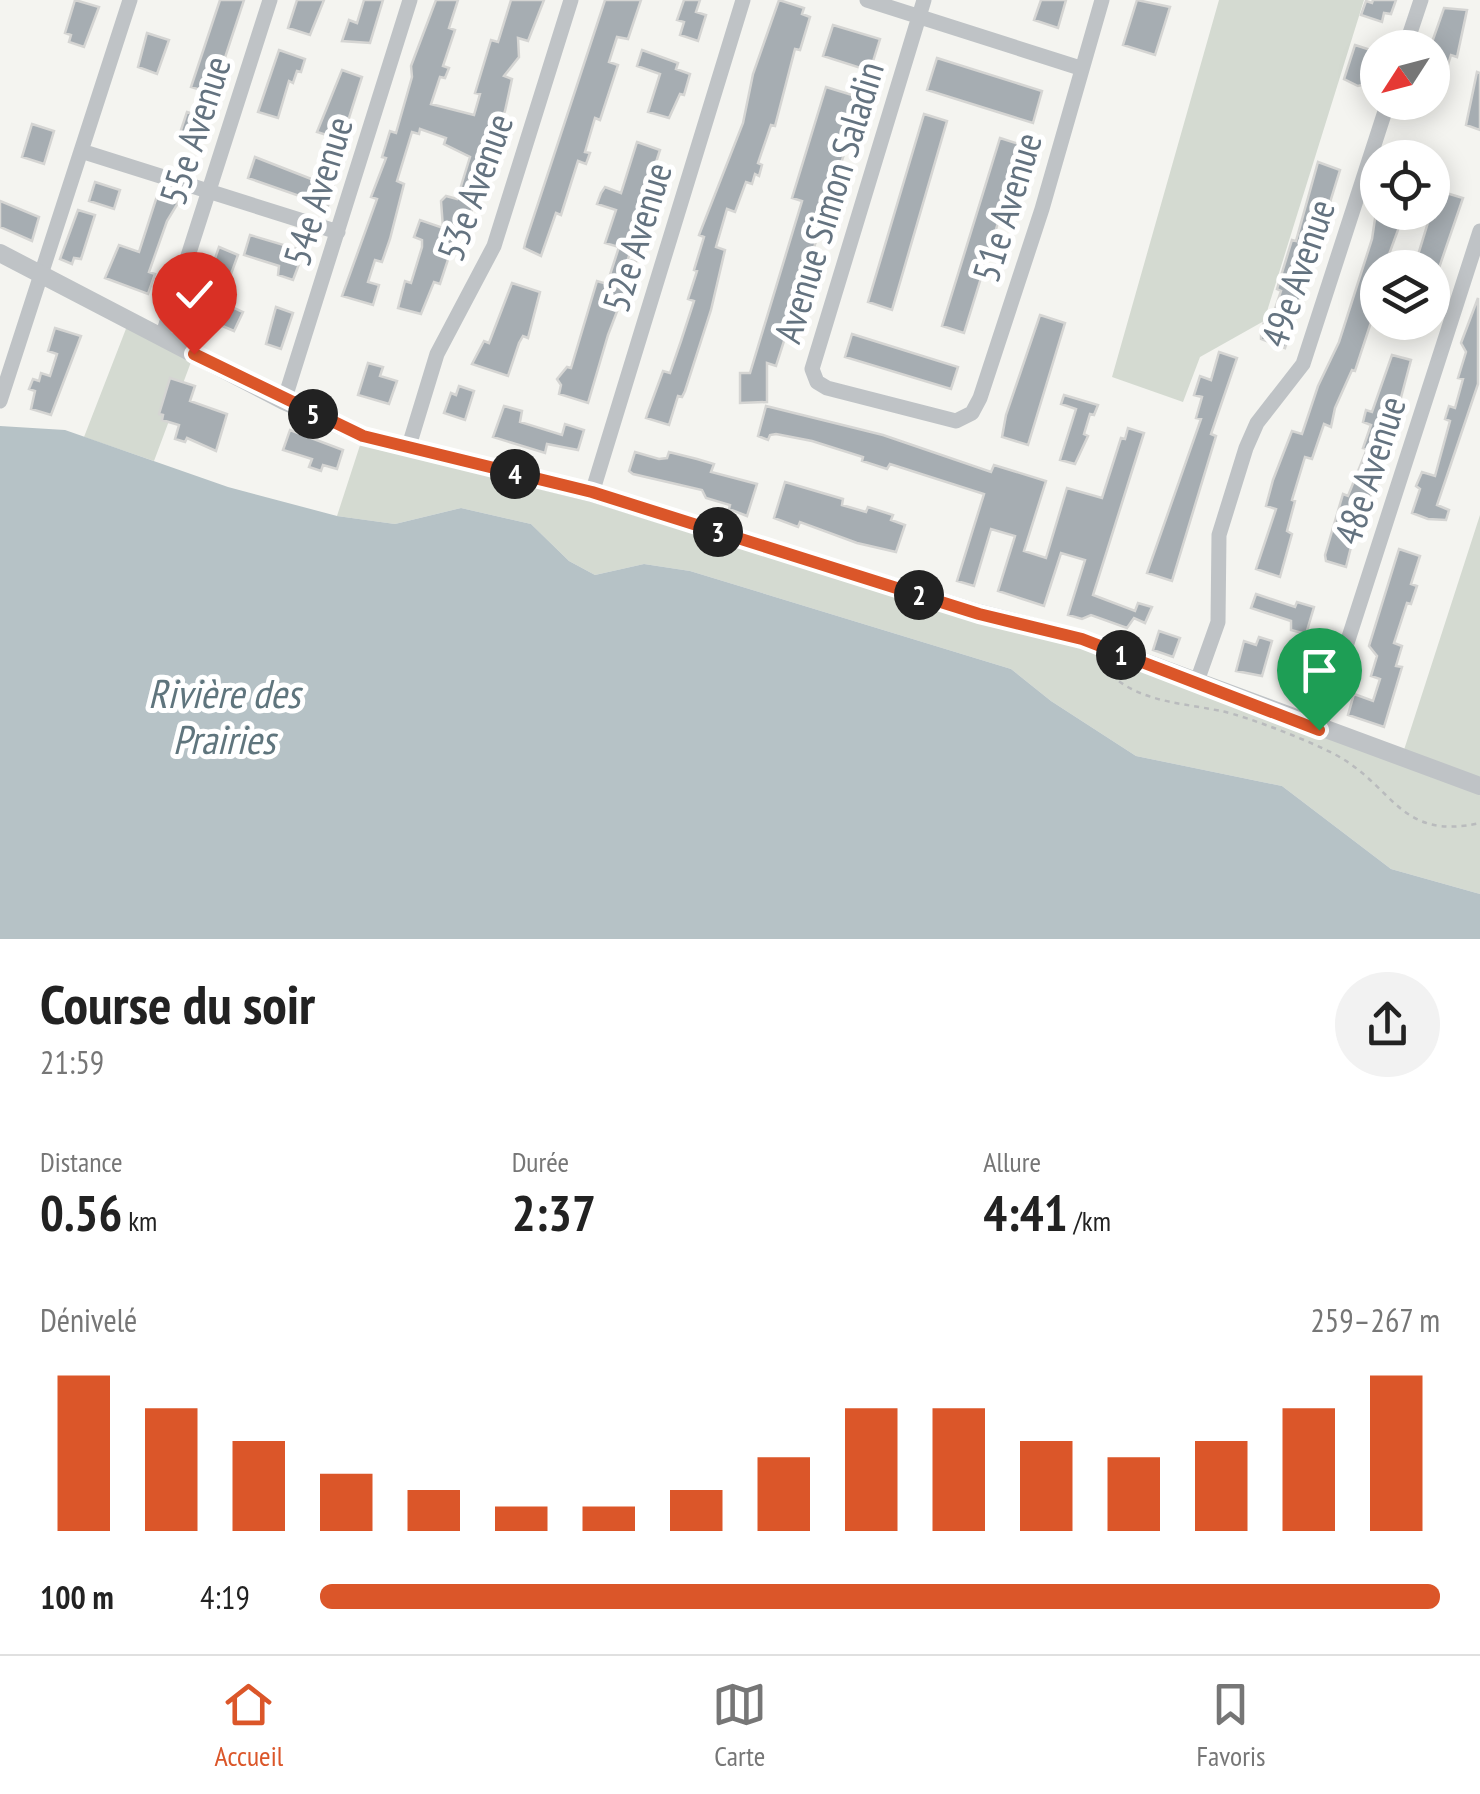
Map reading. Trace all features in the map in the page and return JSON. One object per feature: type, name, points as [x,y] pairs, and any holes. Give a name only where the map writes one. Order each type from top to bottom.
[{"type":"street","points":[[0,401],[130,0]]},
{"type":"street","name":"55e Avenue","points":[[162,337],[270,0]]},
{"type":"street","name":"54e Avenue","points":[[284,401],[410,0]]},
{"type":"street","name":"53e Avenue","points":[[408,449],[437,354],[494,246],[571,0]]},
{"type":"street","name":"52e Avenue","points":[[592,492],[743,0]]},
{"type":"street","points":[[868,0],[1080,68]]},
{"type":"street","points":[[919,17],[924,0]]},
{"type":"street","name":"51e Avenue","points":[[956,421],[972,413],[980,398],[1042,209],[1102,0]]},
{"type":"street","points":[[1412,30],[1421,0]]},
{"type":"street","name":"Avenue Simon Saladin","points":[[919,17],[812,370],[818,382],[828,388],[956,421]]},
{"type":"street","name":"49e Avenue","points":[[1196,684],[1218,622],[1219,535],[1246,448],[1257,422],[1304,364],[1382,120]]},
{"type":"street","points":[[82,151],[338,232]]},
{"type":"street","name":"48e Avenue","points":[[1319,730],[1480,231]]},
{"type":"street","points":[[0,253],[284,401],[363,436],[592,492],[979,614],[1082,639],[1319,730],[1480,786]]},
{"type":"street","points":[[0,342],[18,348]]},
{"type":"path","points":[[1082,639],[1114,681],[1132,692],[1224,712],[1336,755],[1408,816],[1428,826],[1480,823]]},
{"type":"shaded area","points":[[1219,0],[1364,0],[1264,321],[1200,357],[1183,402],[1112,377]]},
{"type":"shaded area","points":[[129,321],[194,354],[154,461],[84,437]]},
{"type":"shaded area","points":[[363,436],[1082,639],[1480,786],[1480,894],[1391,869],[1282,786],[1136,756],[1051,701],[1011,669],[690,571],[644,564],[595,575],[569,561],[531,524],[461,508],[395,524],[337,516]]},
{"type":"shaded area","points":[[1480,515],[1480,784],[1403,753]]},
{"type":"water","name":"Rivière des Prairies","points":[[0,426],[65,430],[228,487],[337,516],[395,524],[461,508],[531,524],[569,561],[595,575],[644,564],[690,571],[1011,669],[1051,701],[1136,756],[1282,786],[1391,869],[1480,894],[1480,939],[0,939]]},
{"type":"building","points":[[75,0],[99,7],[84,47],[69,42],[71,35],[65,33]]},
{"type":"building","points":[[220,0],[244,0],[213,94],[191,87]]},
{"type":"building","points":[[297,0],[324,0],[310,35],[288,28]]},
{"type":"building","points":[[364,0],[383,0],[370,43],[342,41],[349,20],[357,23]]},
{"type":"building","points":[[436,0],[458,0],[449,28],[455,30],[443,66],[449,68],[445,78],[440,77],[431,104],[474,115],[480,94],[475,93],[491,40],[498,42],[511,0],[544,0],[528,41],[518,38],[519,57],[504,76],[512,79],[505,111],[467,225],[460,223],[440,284],[434,282],[421,314],[398,308],[405,281],[411,283],[422,247],[422,240],[414,237],[420,220],[443,228],[441,201],[446,196],[457,199],[470,157],[444,144],[446,138],[420,129],[419,134],[412,132],[397,181],[404,184],[390,239],[382,262],[375,260],[368,282],[379,285],[373,305],[342,296],[377,199],[371,197],[386,158],[382,157],[390,131],[396,133],[412,77],[411,66]]},
{"type":"building","points":[[605,0],[641,0],[628,39],[617,37],[609,62],[618,65],[600,120],[595,118],[585,152],[590,153],[586,164],[578,161],[561,215],[556,213],[541,256],[524,248]]},
{"type":"building","points":[[684,0],[700,0],[696,12],[706,15],[698,41],[680,35],[684,22],[677,20]]},
{"type":"building","points":[[779,0],[804,8],[802,14],[810,17],[800,50],[795,49],[775,126],[771,125],[758,163],[762,165],[759,176],[755,174],[752,184],[746,182],[735,212],[727,209],[716,247],[725,250],[711,310],[685,391],[682,397],[678,396],[669,425],[646,418],[663,371],[670,373],[694,301],[688,299],[704,237],[699,235],[743,123],[753,74]]},
{"type":"building","points":[[1041,0],[1066,0],[1058,28],[1034,20]]},
{"type":"building","points":[[1137,0],[1170,7],[1155,55],[1123,45]]},
{"type":"building","points":[[1396,0],[1391,14],[1384,13],[1382,22],[1361,15],[1366,1]]},
{"type":"building","points":[[1444,8],[1467,10],[1457,57],[1450,58],[1450,30],[1436,30]]},
{"type":"building","points":[[833,25],[880,39],[870,71],[823,56]]},
{"type":"building","points":[[147,33],[169,40],[157,74],[138,67]]},
{"type":"building","points":[[1355,45],[1360,47],[1360,86],[1344,79]]},
{"type":"building","points":[[279,50],[305,59],[293,83],[289,81],[278,118],[258,112]]},
{"type":"building","points":[[642,50],[678,63],[676,69],[690,74],[684,95],[680,94],[669,118],[648,112],[660,74],[637,66]]},
{"type":"building","points":[[937,58],[1042,91],[1033,123],[927,90]]},
{"type":"building","points":[[342,70],[362,77],[342,140],[317,132]]},
{"type":"building","points":[[1477,72],[1480,73],[1480,130],[1466,125]]},
{"type":"building","points":[[826,87],[862,98],[776,366],[767,363],[767,402],[740,403],[740,373],[750,373],[802,201],[792,198]]},
{"type":"building","points":[[187,112],[206,118],[198,145],[178,139]]},
{"type":"building","points":[[924,114],[947,121],[892,310],[868,302]]},
{"type":"building","points":[[32,124],[54,131],[44,164],[22,157]]},
{"type":"building","points":[[1000,138],[1022,145],[964,333],[942,326]]},
{"type":"building","points":[[637,142],[660,150],[647,190],[654,192],[648,214],[642,212],[628,259],[636,262],[588,403],[559,394],[561,385],[557,379],[567,367],[571,368],[597,281],[607,284],[619,247],[605,243],[616,210],[597,204],[605,187],[621,193]]},
{"type":"building","points":[[255,157],[319,182],[325,166],[338,170],[328,206],[248,178]]},
{"type":"building","points":[[1318,162],[1340,170],[1285,348],[1261,339],[1261,332],[1265,319],[1271,321],[1281,291],[1277,289],[1292,240],[1296,241]]},
{"type":"building","points":[[95,182],[120,190],[114,209],[89,201]]},
{"type":"building","points":[[1450,194],[1463,198],[1445,250],[1420,250],[1426,230],[1450,230]]},
{"type":"building","points":[[157,196],[178,203],[167,221],[149,272],[155,274],[148,294],[105,278],[119,245],[139,252]]},
{"type":"building","points":[[0,201],[39,217],[32,241],[0,227]]},
{"type":"building","points":[[78,210],[95,215],[81,259],[74,258],[72,264],[60,259]]},
{"type":"building","points":[[1373,230],[1398,230],[1391,250],[1368,250]]},
{"type":"building","points":[[250,235],[304,251],[293,280],[278,275],[279,266],[244,255]]},
{"type":"building","points":[[219,247],[238,255],[231,274],[212,267]]},
{"type":"building","points":[[1360,276],[1360,340],[1365,340],[1355,371],[1352,370],[1335,408],[1331,427],[1324,424],[1312,459],[1305,457],[1292,500],[1295,501],[1287,531],[1292,534],[1280,577],[1256,569],[1276,509],[1266,506],[1292,431],[1302,434],[1318,386],[1339,342]]},
{"type":"building","points":[[512,283],[540,292],[528,338],[523,336],[519,343],[508,376],[472,364],[484,341],[489,343]]},
{"type":"building","points":[[206,295],[243,312],[234,331],[197,315]]},
{"type":"building","points":[[1478,298],[1478,384],[1437,505],[1449,510],[1446,520],[1428,519],[1412,513],[1420,489],[1416,486],[1422,472],[1435,476],[1450,421],[1445,419],[1449,406],[1455,408],[1463,379],[1458,378],[1466,352],[1461,343]]},
{"type":"building","points":[[276,307],[293,313],[281,349],[266,344]]},
{"type":"building","points":[[1040,315],[1065,323],[1028,445],[1002,437]]},
{"type":"building","points":[[55,328],[81,336],[51,415],[31,409],[35,391],[29,389],[33,379],[39,381],[41,373],[50,376],[57,354],[48,351]]},
{"type":"building","points":[[852,334],[958,367],[951,389],[845,357]]},
{"type":"building","points":[[1219,352],[1237,358],[1211,434],[1216,436],[1172,581],[1147,573],[1201,419],[1196,418],[1202,397],[1194,395],[1200,376],[1211,380]]},
{"type":"building","points":[[1392,355],[1411,360],[1376,491],[1369,497],[1356,527],[1346,567],[1326,561],[1325,555],[1343,494],[1348,496],[1367,449],[1363,448],[1371,425],[1363,422],[1366,410],[1372,412]]},
{"type":"building","points":[[368,363],[383,367],[380,376],[397,381],[389,404],[358,395]]},
{"type":"building","points":[[170,378],[195,386],[190,401],[227,414],[216,451],[187,438],[185,442],[175,439],[179,425],[162,420],[163,415],[159,414]]},
{"type":"building","points":[[459,386],[474,391],[465,420],[444,413],[451,393],[456,395]]},
{"type":"building","points":[[1064,395],[1098,405],[1094,415],[1090,414],[1084,434],[1088,436],[1075,464],[1060,460],[1076,409],[1061,404]]},
{"type":"building","points":[[504,406],[522,411],[520,422],[562,435],[565,424],[584,430],[578,450],[547,444],[545,453],[493,437]]},
{"type":"building","points":[[766,406],[883,435],[991,472],[994,465],[1046,481],[1024,551],[1046,558],[1067,488],[1102,498],[1121,438],[1125,439],[1128,428],[1144,433],[1093,595],[1135,611],[1138,603],[1152,607],[1145,623],[1134,618],[1127,628],[1091,615],[1082,619],[1068,615],[1085,560],[1061,553],[1044,606],[998,591],[1015,536],[991,529],[974,586],[957,581],[984,494],[890,464],[887,469],[812,441],[776,434],[768,440],[758,436]]},
{"type":"building","points":[[290,430],[343,450],[337,469],[323,465],[321,471],[309,467],[312,459],[283,450]]},
{"type":"building","points":[[635,452],[659,459],[667,458],[669,452],[697,459],[714,464],[711,472],[757,484],[747,516],[729,509],[730,505],[706,498],[702,490],[633,474],[629,471]]},
{"type":"building","points":[[785,482],[843,499],[842,505],[866,512],[868,507],[893,515],[891,520],[905,525],[896,552],[857,543],[800,522],[798,527],[774,518]]},
{"type":"building","points":[[1399,549],[1420,556],[1411,584],[1417,586],[1394,643],[1402,646],[1396,666],[1402,667],[1384,727],[1348,715],[1354,694],[1373,701],[1380,679],[1371,676],[1377,656],[1369,646]]},
{"type":"building","points":[[1256,594],[1295,607],[1297,602],[1314,607],[1306,634],[1291,630],[1291,621],[1251,608]]},
{"type":"building","points":[[1159,631],[1180,638],[1173,657],[1153,650]]},
{"type":"building","points":[[1259,637],[1272,641],[1262,676],[1236,671],[1244,641],[1256,645]]},
{"type":"building","points":[[1307,648],[1323,653],[1325,658],[1316,686],[1296,679]]},
{"type":"route","points":[[194,354],[363,436],[592,492],[979,614],[1082,639],[1319,730]]}]
